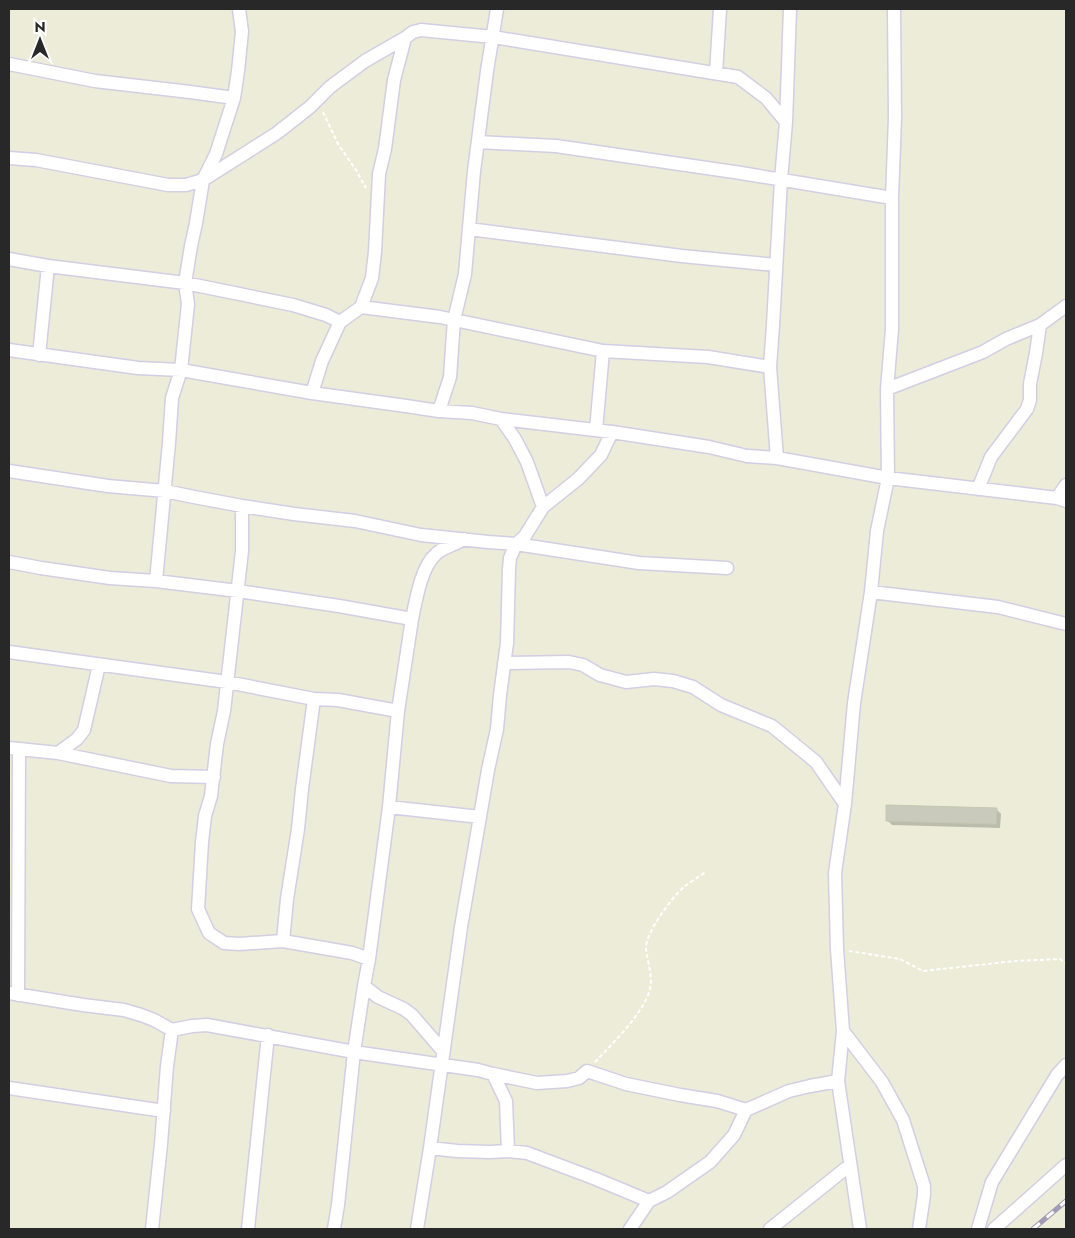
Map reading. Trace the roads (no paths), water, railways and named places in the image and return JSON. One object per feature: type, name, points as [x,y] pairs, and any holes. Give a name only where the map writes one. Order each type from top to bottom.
[{"type":"street","points":[[156,581],[172,398],[181,370],[188,304],[185,283],[203,180],[216,154],[234,98],[242,32],[239,9]]},
{"type":"street","points":[[439,411],[450,377],[454,320],[465,274],[474,171],[497,9]]},
{"type":"street","points":[[716,73],[720,9]]},
{"type":"street","points":[[777,458],[770,367],[786,122],[790,9]]},
{"type":"street","points":[[860,1229],[838,1081],[843,1031],[837,949],[835,874],[845,804],[854,703],[871,592],[877,531],[888,478],[888,389],[892,329],[892,198],[895,118],[894,9]]},
{"type":"street","points":[[9,158],[36,160],[168,185],[186,185],[203,180],[277,134],[310,108],[330,87],[365,61],[413,32],[421,30],[493,37],[738,77],[766,98],[786,122]]},
{"type":"street","points":[[312,393],[322,361],[340,322],[361,307],[372,278],[379,174],[385,149],[394,80],[405,38]]},
{"type":"street","points":[[9,64],[94,81],[234,98]]},
{"type":"street","points":[[478,142],[556,146],[741,173],[892,198]]},
{"type":"street","points":[[469,229],[682,256],[776,265]]},
{"type":"street","points":[[9,259],[48,266],[185,283],[293,305],[326,315],[340,322]]},
{"type":"street","points":[[39,355],[48,266]]},
{"type":"street","points":[[361,307],[440,317],[603,351],[708,357],[770,367]]},
{"type":"street","points":[[888,389],[983,352],[1006,339],[1040,325],[1066,307]]},
{"type":"street","points":[[978,489],[991,457],[1028,409],[1030,384],[1040,325]]},
{"type":"street","points":[[9,350],[138,368],[181,370],[312,393],[612,432],[888,478],[1061,500],[1066,485]]},
{"type":"street","points":[[596,430],[603,351]]},
{"type":"street","points":[[501,419],[515,439],[527,462],[543,507]]},
{"type":"street","points":[[417,1229],[460,935],[488,770],[497,729],[507,643],[508,569],[510,558],[516,544],[525,536],[543,507],[578,479],[601,455],[612,432]]},
{"type":"street","points":[[9,471],[108,486],[165,490],[242,506],[294,514],[355,520],[421,534],[516,544],[639,563],[727,568]]},
{"type":"street","points":[[242,506],[242,551],[238,591],[224,711],[202,842],[198,908],[209,933],[224,943],[239,944],[283,941],[369,959]]},
{"type":"street","points":[[334,1229],[354,1052],[369,959],[389,807],[398,711],[412,619],[422,577],[434,555],[464,539]]},
{"type":"street","points":[[9,562],[110,578],[156,581],[238,591],[412,619]]},
{"type":"street","points":[[871,592],[998,607],[1066,624]]},
{"type":"street","points":[[9,652],[227,682],[314,699],[338,700],[398,711]]},
{"type":"street","points":[[504,663],[569,662],[583,665],[600,674],[626,682],[654,679],[673,681],[693,687],[721,705],[772,726],[816,762],[845,804]]},
{"type":"street","points":[[58,753],[77,739],[84,730],[99,665]]},
{"type":"street","points":[[283,941],[314,699]]},
{"type":"street","points":[[214,777],[171,776],[58,753],[14,749],[14,994],[124,1010],[142,1015],[172,1030],[208,1025],[354,1052],[478,1070],[537,1083],[567,1081],[579,1078],[587,1071],[626,1084],[717,1101],[746,1110]]},
{"type":"street","points":[[389,807],[480,817]]},
{"type":"street","points":[[364,986],[378,997],[404,1009],[412,1015],[443,1051]]},
{"type":"street","points":[[152,1229],[172,1030]]},
{"type":"street","points":[[843,1031],[882,1082],[903,1120],[924,1186],[919,1229]]},
{"type":"street","points":[[248,1229],[268,1035]]},
{"type":"street","points":[[978,1229],[992,1182],[1057,1075],[1066,1065]]},
{"type":"street","points":[[493,1074],[506,1101],[508,1151]]},
{"type":"street","points":[[630,1229],[649,1201],[667,1192],[710,1162],[734,1135],[746,1110],[789,1091],[838,1081]]},
{"type":"street","points":[[9,1088],[164,1111]]},
{"type":"street","points":[[430,1148],[457,1151],[527,1153],[649,1201]]},
{"type":"street","points":[[770,1229],[850,1165]]},
{"type":"street","points":[[994,1229],[1066,1165]]},
{"type":"railway","points":[[1033,1229],[1066,1201]]}]
